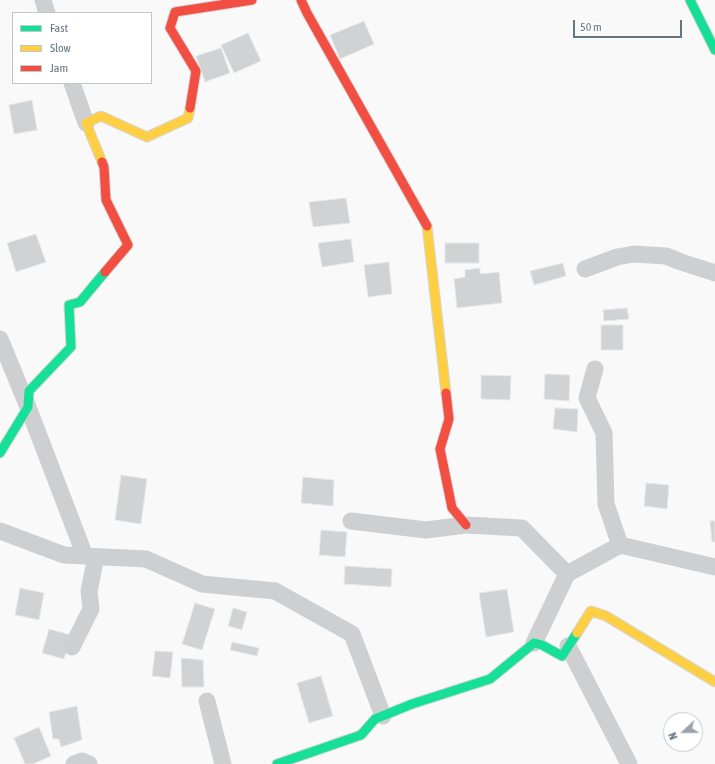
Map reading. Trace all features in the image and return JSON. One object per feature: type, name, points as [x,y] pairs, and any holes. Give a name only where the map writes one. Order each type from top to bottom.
[{"type":"street","points":[[43,0],[47,12]]},
{"type":"street","points":[[86,123],[101,116],[147,137],[188,118],[196,71],[170,28],[175,12],[252,0]]},
{"type":"street","points":[[301,0],[427,225],[449,419],[440,449],[452,508],[466,525]]},
{"type":"street","points":[[690,0],[715,50]]},
{"type":"street","points":[[0,453],[8,429],[28,407],[29,391],[71,347],[69,305],[80,302],[128,245],[106,200],[104,166],[86,123],[72,84]]},
{"type":"street","points":[[585,269],[617,257],[634,254],[666,256],[715,273]]},
{"type":"street","points":[[0,339],[91,557],[89,591],[91,609],[72,647]]},
{"type":"street","points":[[596,369],[587,398],[604,433],[606,504],[620,545]]},
{"type":"street","points":[[351,521],[426,530],[466,525],[522,528],[567,574]]},
{"type":"street","points":[[0,531],[64,556],[146,559],[202,584],[275,591],[352,634],[383,716]]},
{"type":"street","points":[[277,764],[360,735],[375,719],[412,704],[490,678],[534,642],[567,574],[620,545],[715,567]]},
{"type":"street","points":[[534,642],[562,656],[591,611],[606,616],[715,682]]},
{"type":"street","points":[[568,646],[628,764]]},
{"type":"street","points":[[207,701],[223,764]]},
{"type":"street","points":[[74,764],[82,761],[89,764]]},
{"type":"building","points":[[364,21],[374,44],[340,59],[330,35]]},
{"type":"building","points":[[248,33],[261,61],[234,73],[221,45]]},
{"type":"building","points":[[221,48],[230,73],[205,82],[196,56]]},
{"type":"building","points":[[32,100],[37,130],[14,134],[9,105]]},
{"type":"building","points":[[346,198],[350,223],[313,227],[309,202]]},
{"type":"building","points":[[36,234],[46,262],[16,272],[7,243]]},
{"type":"building","points":[[351,239],[354,262],[322,267],[318,243]]},
{"type":"building","points":[[445,243],[479,243],[479,263],[445,263]]},
{"type":"building","points":[[389,262],[392,294],[368,297],[364,265]]},
{"type":"building","points":[[563,263],[566,276],[534,285],[530,271]]},
{"type":"building","points":[[480,268],[480,274],[499,272],[502,303],[457,308],[454,279],[465,277],[465,270]]},
{"type":"building","points":[[627,308],[629,319],[604,321],[603,310]]},
{"type":"building","points":[[601,325],[623,325],[623,350],[601,350]]},
{"type":"building","points":[[545,374],[570,375],[569,401],[544,399]]},
{"type":"building","points":[[481,375],[511,376],[510,400],[481,399]]},
{"type":"building","points":[[555,408],[578,409],[577,432],[553,429]]},
{"type":"building","points":[[121,475],[147,479],[141,524],[115,520]]},
{"type":"building","points":[[303,477],[334,480],[333,506],[301,503]]},
{"type":"building","points":[[646,483],[669,485],[667,509],[644,506]]},
{"type":"building","points":[[710,521],[715,521],[715,542],[712,542]]},
{"type":"building","points":[[321,530],[347,532],[345,557],[319,555]]},
{"type":"building","points":[[345,566],[392,569],[391,587],[344,584]]},
{"type":"building","points":[[20,588],[44,593],[39,620],[15,615]]},
{"type":"building","points":[[507,589],[514,632],[486,637],[479,593]]},
{"type":"building","points":[[195,603],[215,609],[202,650],[182,644]]},
{"type":"building","points":[[233,608],[247,612],[242,630],[228,626]]},
{"type":"building","points":[[49,629],[71,635],[64,659],[42,653]]},
{"type":"building","points":[[232,642],[259,648],[257,656],[230,650]]},
{"type":"building","points":[[155,651],[173,652],[170,678],[152,676]]},
{"type":"building","points":[[181,658],[203,660],[204,687],[182,687]]},
{"type":"building","points":[[321,676],[333,716],[309,723],[297,683]]},
{"type":"building","points":[[77,706],[82,740],[61,747],[59,739],[53,739],[49,712]]},
{"type":"building","points":[[39,727],[51,756],[33,764],[25,764],[14,738]]},
{"type":"traffic: fast","points":[[690,0],[715,50]]},
{"type":"traffic: fast","points":[[0,453],[28,407],[29,391],[71,347],[69,305],[80,302],[105,272]]},
{"type":"traffic: fast","points":[[277,764],[361,735],[375,719],[412,704],[490,679],[534,643],[542,645],[562,656],[577,633]]},
{"type":"traffic: slow","points":[[102,162],[86,123],[101,116],[147,137],[188,118],[190,108]]},
{"type":"traffic: slow","points":[[427,226],[446,393]]},
{"type":"traffic: slow","points":[[577,633],[591,611],[606,616],[715,682]]},
{"type":"traffic: jam","points":[[190,108],[196,71],[170,28],[175,12],[252,0]]},
{"type":"traffic: jam","points":[[301,0],[427,226]]},
{"type":"traffic: jam","points":[[102,162],[104,167],[106,200],[128,245],[105,272]]},
{"type":"traffic: jam","points":[[446,393],[449,419],[440,449],[452,508],[466,525]]}]
